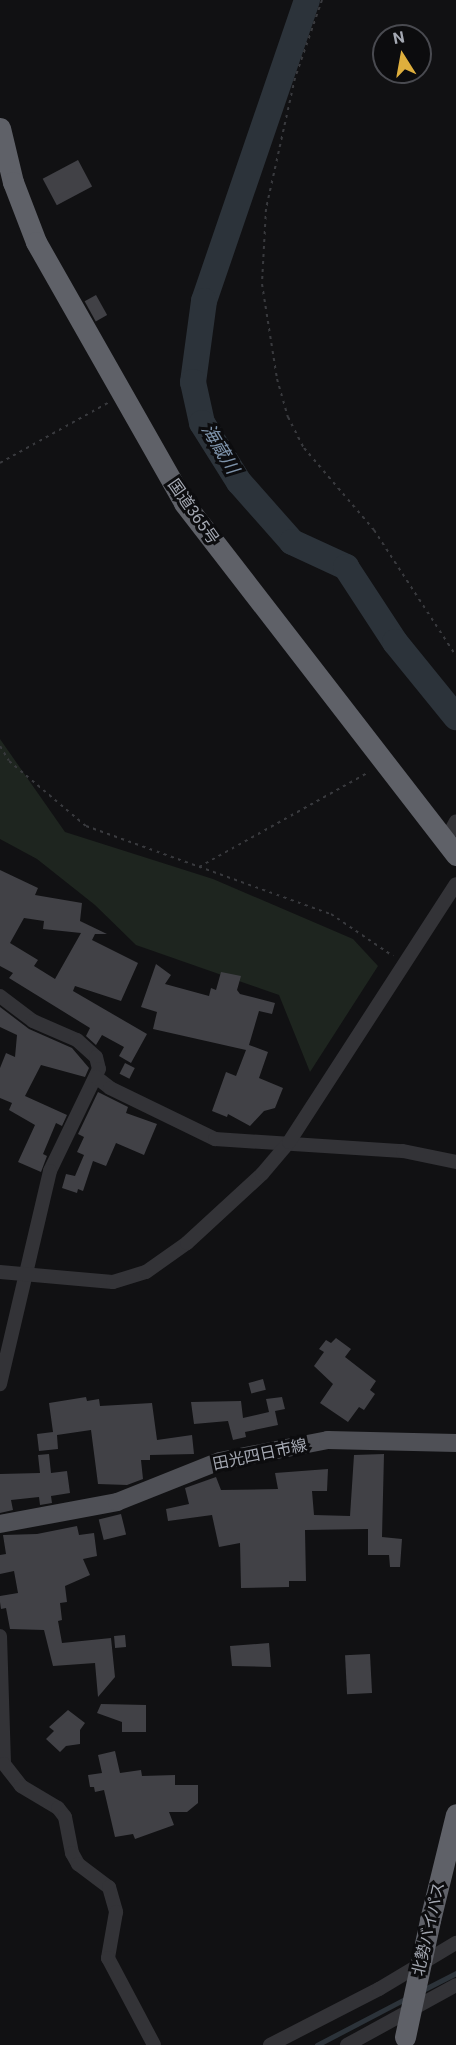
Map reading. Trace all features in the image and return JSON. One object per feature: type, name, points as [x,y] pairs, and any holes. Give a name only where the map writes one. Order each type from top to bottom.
[{"type":"highway","name":"国道365号","points":[[0,128],[13,182],[36,242],[183,503],[385,763],[452,837]]},
{"type":"highway","name":"北勢バイパス","points":[[404,2041],[456,1814]]},
{"type":"main road","name":"田光四日市線","points":[[0,1524],[117,1502],[220,1461],[328,1440],[456,1443]]},
{"type":"street","points":[[0,1272],[113,1282],[146,1272],[187,1243],[262,1174],[289,1142],[456,884]]},
{"type":"street","points":[[0,996],[33,1021],[77,1040],[96,1057],[99,1069],[50,1171],[0,1384]]},
{"type":"street","points":[[96,1077],[206,1136],[403,1150],[456,1162]]},
{"type":"street","points":[[0,1636],[2,1764],[21,1786],[58,1808],[65,1817],[72,1853],[78,1864],[109,1887],[116,1912],[108,1958],[154,2045]]},
{"type":"street","points":[[270,2045],[379,1989],[456,1943]]},
{"type":"street","points":[[346,2045],[456,1985]]},
{"type":"path","points":[[322,0],[295,78],[266,209],[262,284],[277,379],[288,417],[304,448],[375,530],[456,656]]},
{"type":"path","points":[[0,463],[121,396]]},
{"type":"path","points":[[0,747],[9,761],[77,820],[331,914],[402,966]]},
{"type":"path","points":[[199,867],[385,763]]},
{"type":"shaded area","points":[[0,739],[65,832],[213,879],[353,939],[378,966],[310,1072],[279,995],[136,945],[95,905],[37,859],[0,839]]},
{"type":"building","points":[[78,160],[92,186],[57,205],[43,179]]},
{"type":"building","points":[[96,295],[107,315],[96,321],[85,301]]},
{"type":"building","points":[[0,870],[38,888],[35,895],[82,903],[80,921],[107,934],[95,934],[92,940],[138,963],[121,1001],[75,986],[73,991],[147,1034],[131,1063],[119,1056],[124,1047],[102,1035],[96,1045],[86,1036],[90,1028],[9,978],[13,973],[0,966]],"holes":[[[24,918],[44,921],[43,929],[81,933],[55,979],[34,966],[38,960],[10,943]]]},
{"type":"building","points":[[156,964],[171,975],[165,984],[209,996],[211,988],[216,990],[221,972],[241,976],[237,990],[240,994],[275,1003],[272,1014],[259,1011],[249,1045],[268,1052],[259,1078],[283,1088],[275,1108],[264,1111],[250,1126],[228,1114],[227,1117],[212,1111],[226,1072],[236,1076],[246,1050],[153,1029],[157,1012],[141,1007]]},
{"type":"building","points":[[0,1007],[29,1029],[72,1048],[89,1068],[85,1077],[41,1065],[25,1096],[67,1115],[62,1126],[56,1123],[43,1154],[47,1156],[41,1172],[18,1162],[35,1125],[9,1110],[12,1103],[0,1098],[0,1068],[6,1053],[15,1057],[17,1035],[0,1027]]},
{"type":"building","points":[[125,1063],[135,1068],[129,1079],[120,1074]]},
{"type":"building","points":[[98,1092],[128,1107],[126,1113],[157,1124],[144,1155],[116,1143],[106,1166],[93,1161],[83,1191],[78,1189],[77,1193],[62,1188],[66,1174],[75,1176],[84,1155],[77,1152],[84,1137],[78,1134]]},
{"type":"building","points":[[336,1338],[351,1349],[345,1357],[376,1381],[370,1390],[375,1394],[364,1410],[359,1407],[348,1422],[320,1403],[333,1384],[314,1366],[324,1352],[319,1349],[326,1340],[331,1343]]},
{"type":"building","points":[[263,1379],[266,1390],[251,1394],[249,1383]]},
{"type":"building","points":[[86,1397],[87,1401],[99,1399],[100,1406],[152,1403],[157,1440],[192,1435],[194,1454],[150,1455],[150,1460],[141,1460],[143,1479],[127,1485],[98,1484],[91,1430],[57,1435],[58,1449],[39,1451],[37,1434],[53,1432],[49,1403]]},
{"type":"building","points":[[282,1397],[285,1409],[275,1411],[278,1425],[245,1432],[246,1437],[233,1440],[228,1421],[194,1424],[191,1402],[241,1401],[243,1418],[269,1412],[266,1399]]},
{"type":"building","points":[[49,1454],[51,1473],[67,1471],[70,1493],[51,1496],[52,1503],[40,1505],[39,1497],[11,1500],[13,1510],[0,1513],[0,1474],[40,1473],[38,1455]]},
{"type":"building","points":[[384,1454],[382,1537],[402,1539],[400,1567],[390,1567],[389,1555],[368,1555],[368,1529],[305,1530],[306,1581],[289,1581],[289,1587],[241,1588],[240,1543],[219,1547],[212,1515],[168,1521],[166,1509],[189,1504],[185,1488],[216,1477],[221,1490],[278,1489],[275,1473],[328,1469],[327,1491],[312,1491],[314,1515],[350,1516],[354,1455]]},
{"type":"building","points":[[121,1514],[126,1534],[104,1540],[99,1520]]},
{"type":"building","points":[[77,1526],[79,1535],[94,1533],[97,1556],[83,1559],[90,1575],[65,1586],[67,1602],[60,1603],[62,1620],[58,1621],[62,1643],[111,1638],[115,1677],[98,1697],[95,1663],[53,1666],[44,1630],[10,1629],[6,1608],[1,1609],[0,1602],[0,1596],[18,1593],[14,1571],[0,1574],[0,1555],[6,1554],[3,1535],[37,1534]]},
{"type":"building","points":[[125,1635],[126,1647],[115,1648],[114,1636]]},
{"type":"building","points":[[269,1643],[271,1667],[232,1666],[230,1646]]},
{"type":"building","points":[[370,1654],[372,1693],[347,1694],[345,1655]]},
{"type":"building","points":[[101,1704],[146,1705],[146,1732],[122,1732],[122,1722],[97,1713]]},
{"type":"building","points":[[68,1710],[85,1723],[80,1730],[80,1744],[66,1746],[60,1752],[46,1739],[54,1731],[49,1727]]},
{"type":"building","points":[[115,1751],[120,1773],[141,1770],[142,1776],[175,1775],[175,1785],[198,1785],[198,1803],[187,1812],[169,1812],[174,1825],[135,1839],[133,1834],[115,1837],[104,1790],[95,1792],[94,1787],[90,1787],[88,1775],[102,1773],[98,1755]]},
{"type":"waterway","name":"海蔵川","points":[[307,0],[204,301],[193,382],[202,423],[239,482],[292,542],[346,567],[395,642],[456,717]]},
{"type":"waterway","points":[[421,1991],[456,1973]]},
{"type":"waterway","points":[[317,2045],[405,1999]]}]
